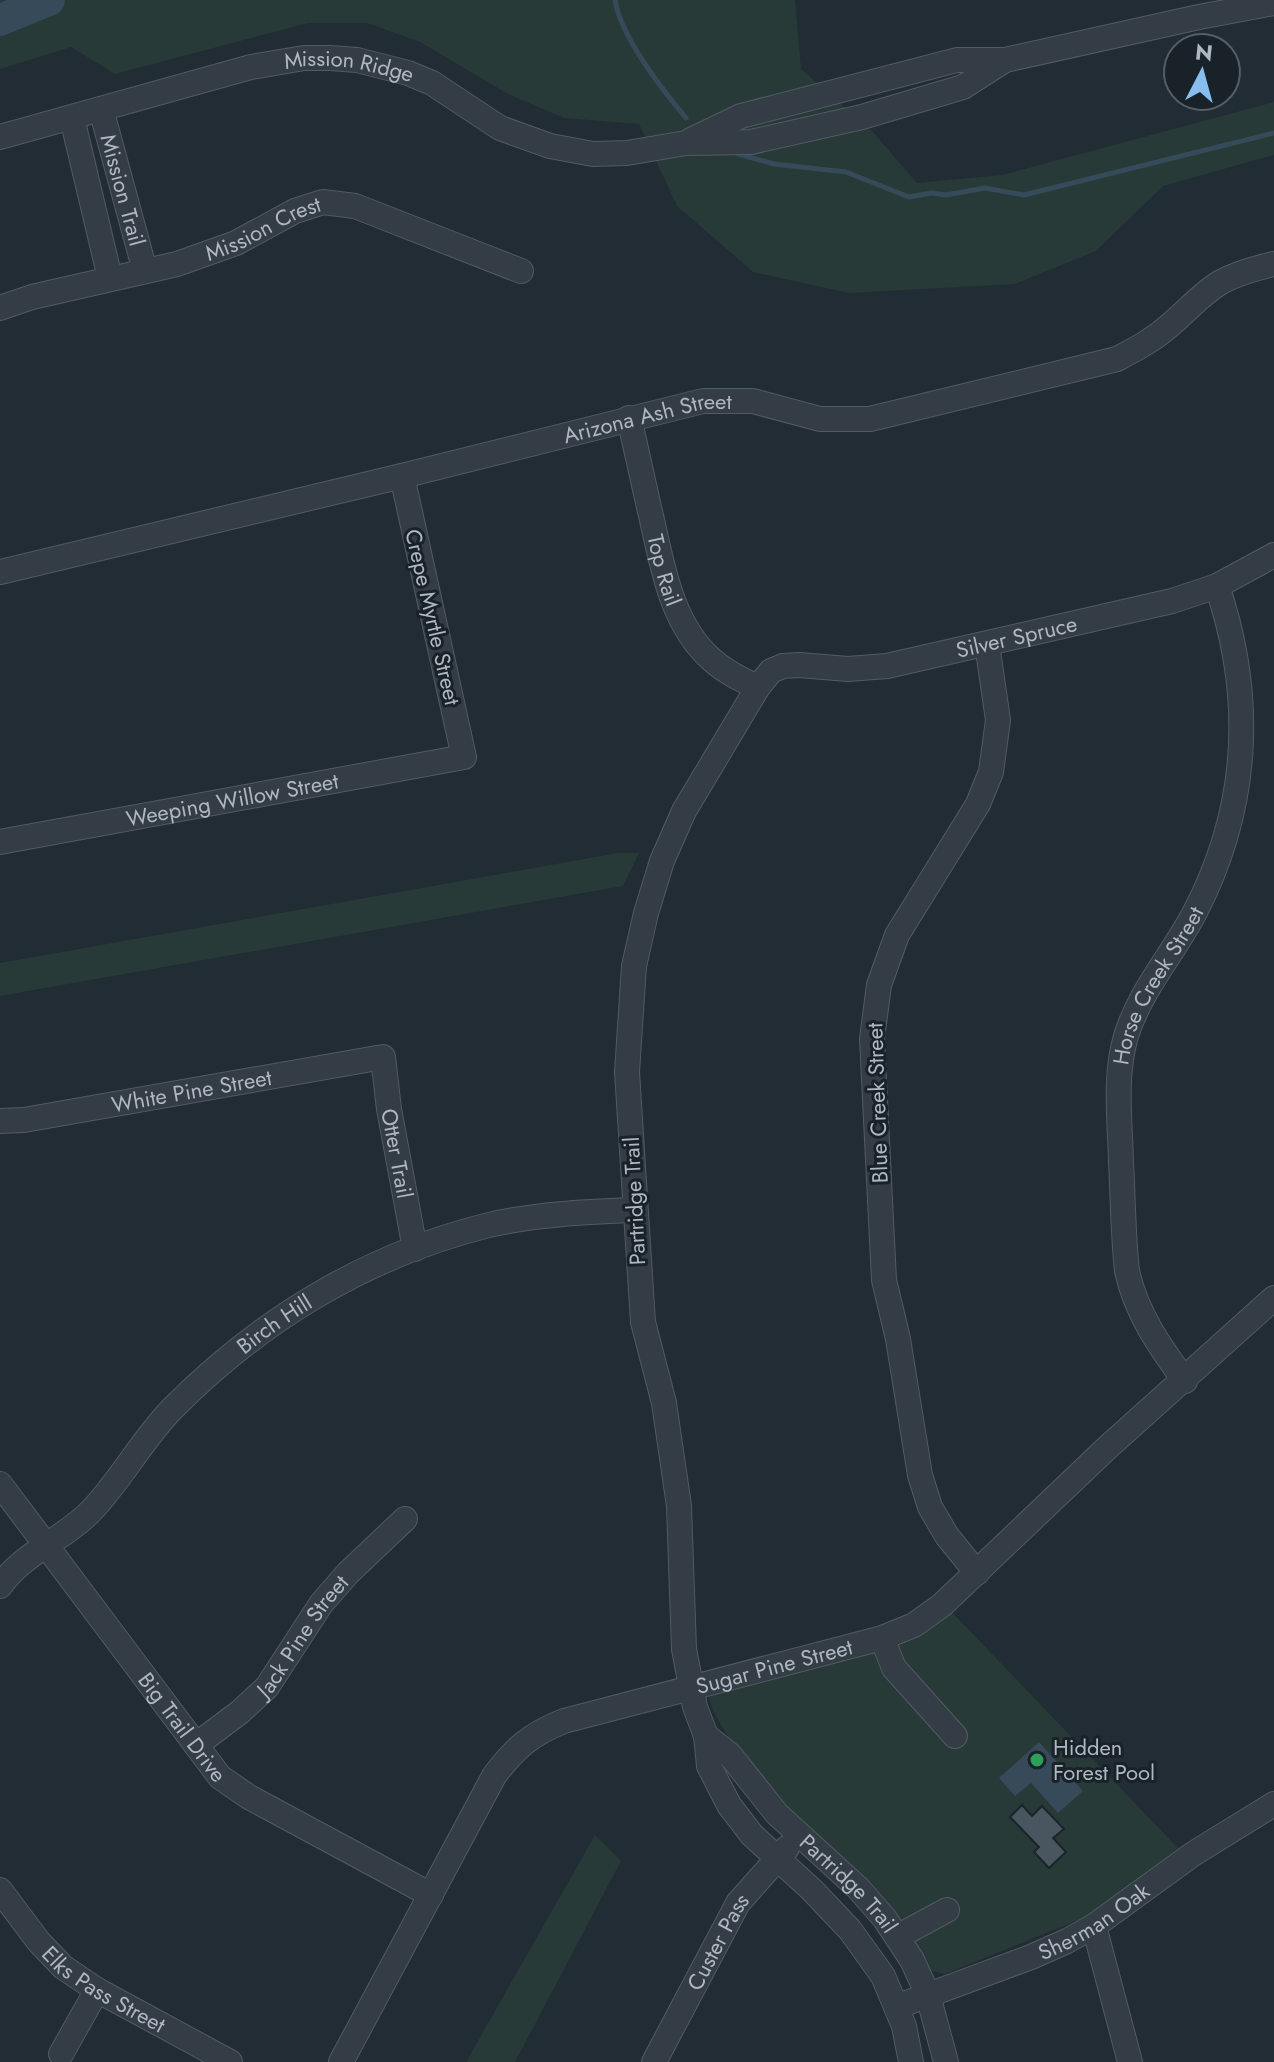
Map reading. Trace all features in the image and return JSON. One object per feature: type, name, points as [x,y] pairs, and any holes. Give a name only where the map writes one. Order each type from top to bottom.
[{"type":"street","name":"Mission Ridge","points":[[686,143],[741,116],[957,60],[1005,60],[1197,8],[1274,3]]},
{"type":"street","name":"Mission Ridge","points":[[1,137],[251,67],[304,58],[330,58],[357,60],[408,73],[432,83],[500,128],[550,146],[593,154],[641,151],[686,143],[751,142],[811,129],[918,102],[963,87],[1005,60]]},
{"type":"street","points":[[911,72],[918,102]]},
{"type":"street","points":[[805,99],[811,129]]},
{"type":"street","name":"Mission Trail","points":[[101,109],[145,271]]},
{"type":"street","name":"Mission Trail","points":[[72,118],[110,278]]},
{"type":"street","name":"Mission Crest","points":[[0,308],[32,297],[177,264],[236,243],[295,211],[323,202],[355,206],[521,271]]},
{"type":"street","name":"Arizona Ash Street","points":[[0,572],[703,401],[737,399],[820,419],[870,419],[1117,359],[1146,344],[1196,300],[1222,282],[1252,269],[1274,264]]},
{"type":"street","name":"Top Rail","points":[[629,418],[667,583],[677,610],[709,659],[735,677],[758,687]]},
{"type":"street","name":"Crepe Myrtle Street","points":[[402,476],[464,757]]},
{"type":"street","name":"Silver Spruce","points":[[758,687],[771,671],[783,666],[848,669],[887,666],[1172,601],[1217,586],[1274,555]]},
{"type":"street","name":"Horse Creek Street","points":[[1185,1381],[1142,1316],[1131,1291],[1127,1271],[1118,1069],[1133,1018],[1212,878],[1236,795],[1242,724],[1239,667],[1217,586]]},
{"type":"street","name":"Blue Creek Street","points":[[977,1573],[947,1536],[930,1507],[920,1475],[898,1339],[884,1280],[872,1039],[879,985],[897,935],[978,804],[991,772],[998,720],[987,644]]},
{"type":"street","name":"Partridge Trail","points":[[758,687],[684,811],[662,861],[646,913],[631,995],[627,1072],[643,1322],[664,1403],[679,1506],[684,1649],[691,1688],[706,1736],[709,1766],[729,1805],[752,1835],[850,1930],[883,1976],[904,2026],[911,2062]]},
{"type":"street","name":"Weeping Willow Street","points":[[0,842],[464,757]]},
{"type":"street","name":"White Pine Street","points":[[0,1121],[24,1120],[383,1057]]},
{"type":"street","name":"Otter Trail","points":[[383,1057],[389,1109],[415,1249]]},
{"type":"street","name":"Birch Hill","points":[[0,1586],[7,1576],[90,1512],[170,1412],[218,1365],[270,1324],[327,1288],[387,1259],[479,1228],[516,1220],[634,1210]]},
{"type":"street","name":"Sugar Pine Street","points":[[341,2062],[494,1776],[514,1750],[542,1730],[564,1721],[882,1638],[914,1625],[942,1605],[1108,1447],[1274,1298]]},
{"type":"street","name":"Big Trail Drive","points":[[0,1484],[220,1777],[249,1797],[431,1895]]},
{"type":"street","name":"Jack Pine Street","points":[[196,1745],[267,1687],[321,1604],[348,1573],[405,1519]]},
{"type":"street","points":[[882,1638],[894,1668],[955,1736]]},
{"type":"street","name":"Partridge Trail","points":[[706,1736],[730,1755],[798,1836],[858,1888],[885,1919],[912,1960],[928,1995],[946,2062]]},
{"type":"street","name":"Sherman Oak","points":[[896,2007],[1031,1957],[1094,1926],[1193,1854],[1274,1804]]},
{"type":"street","name":"Custer Pass","points":[[654,2062],[738,1903],[798,1836]]},
{"type":"street","name":"Elks Pass Street","points":[[0,1890],[55,1959],[97,1990],[230,2062]]},
{"type":"street","points":[[897,1937],[947,1910]]},
{"type":"street","points":[[1094,1926],[1130,2062]]},
{"type":"street","points":[[61,2054],[97,1990]]},
{"type":"green space","points":[[0,0],[795,0],[801,69],[872,131],[917,183],[1002,175],[1274,102],[1274,155],[1163,186],[1096,251],[1015,284],[849,293],[753,272],[677,206],[639,124],[564,118],[508,94],[420,42],[367,23],[308,23],[115,74],[71,47],[0,69]]},
{"type":"green space","points":[[618,853],[639,853],[623,886],[0,996],[0,963]]},
{"type":"green space","points":[[948,1608],[1178,1848],[1104,1906],[1081,1919],[945,1974],[929,1970],[892,1910],[865,1878],[807,1830],[775,1797],[734,1746],[709,1698],[712,1692]]},
{"type":"green space","points":[[595,1835],[621,1861],[515,2062],[466,2062]]},
{"type":"water","name":"Hidden Forest Pool","points":[[1039,1742],[1083,1791],[1058,1813],[1031,1783],[1015,1796],[999,1778]]},
{"type":"building","points":[[1022,1805],[1032,1816],[1042,1806],[1064,1829],[1053,1838],[1066,1852],[1049,1868],[1034,1852],[1039,1847],[1010,1817]]},
{"type":"waterway","points":[[0,20],[49,0]]},
{"type":"waterway","points":[[615,0],[634,46],[686,118]]},
{"type":"waterway","points":[[738,154],[774,164],[846,172],[909,197],[985,188],[1024,195],[1274,133]]},
{"type":"place","name":"Hidden Forest Pool","points":[[1037,1760]]}]
